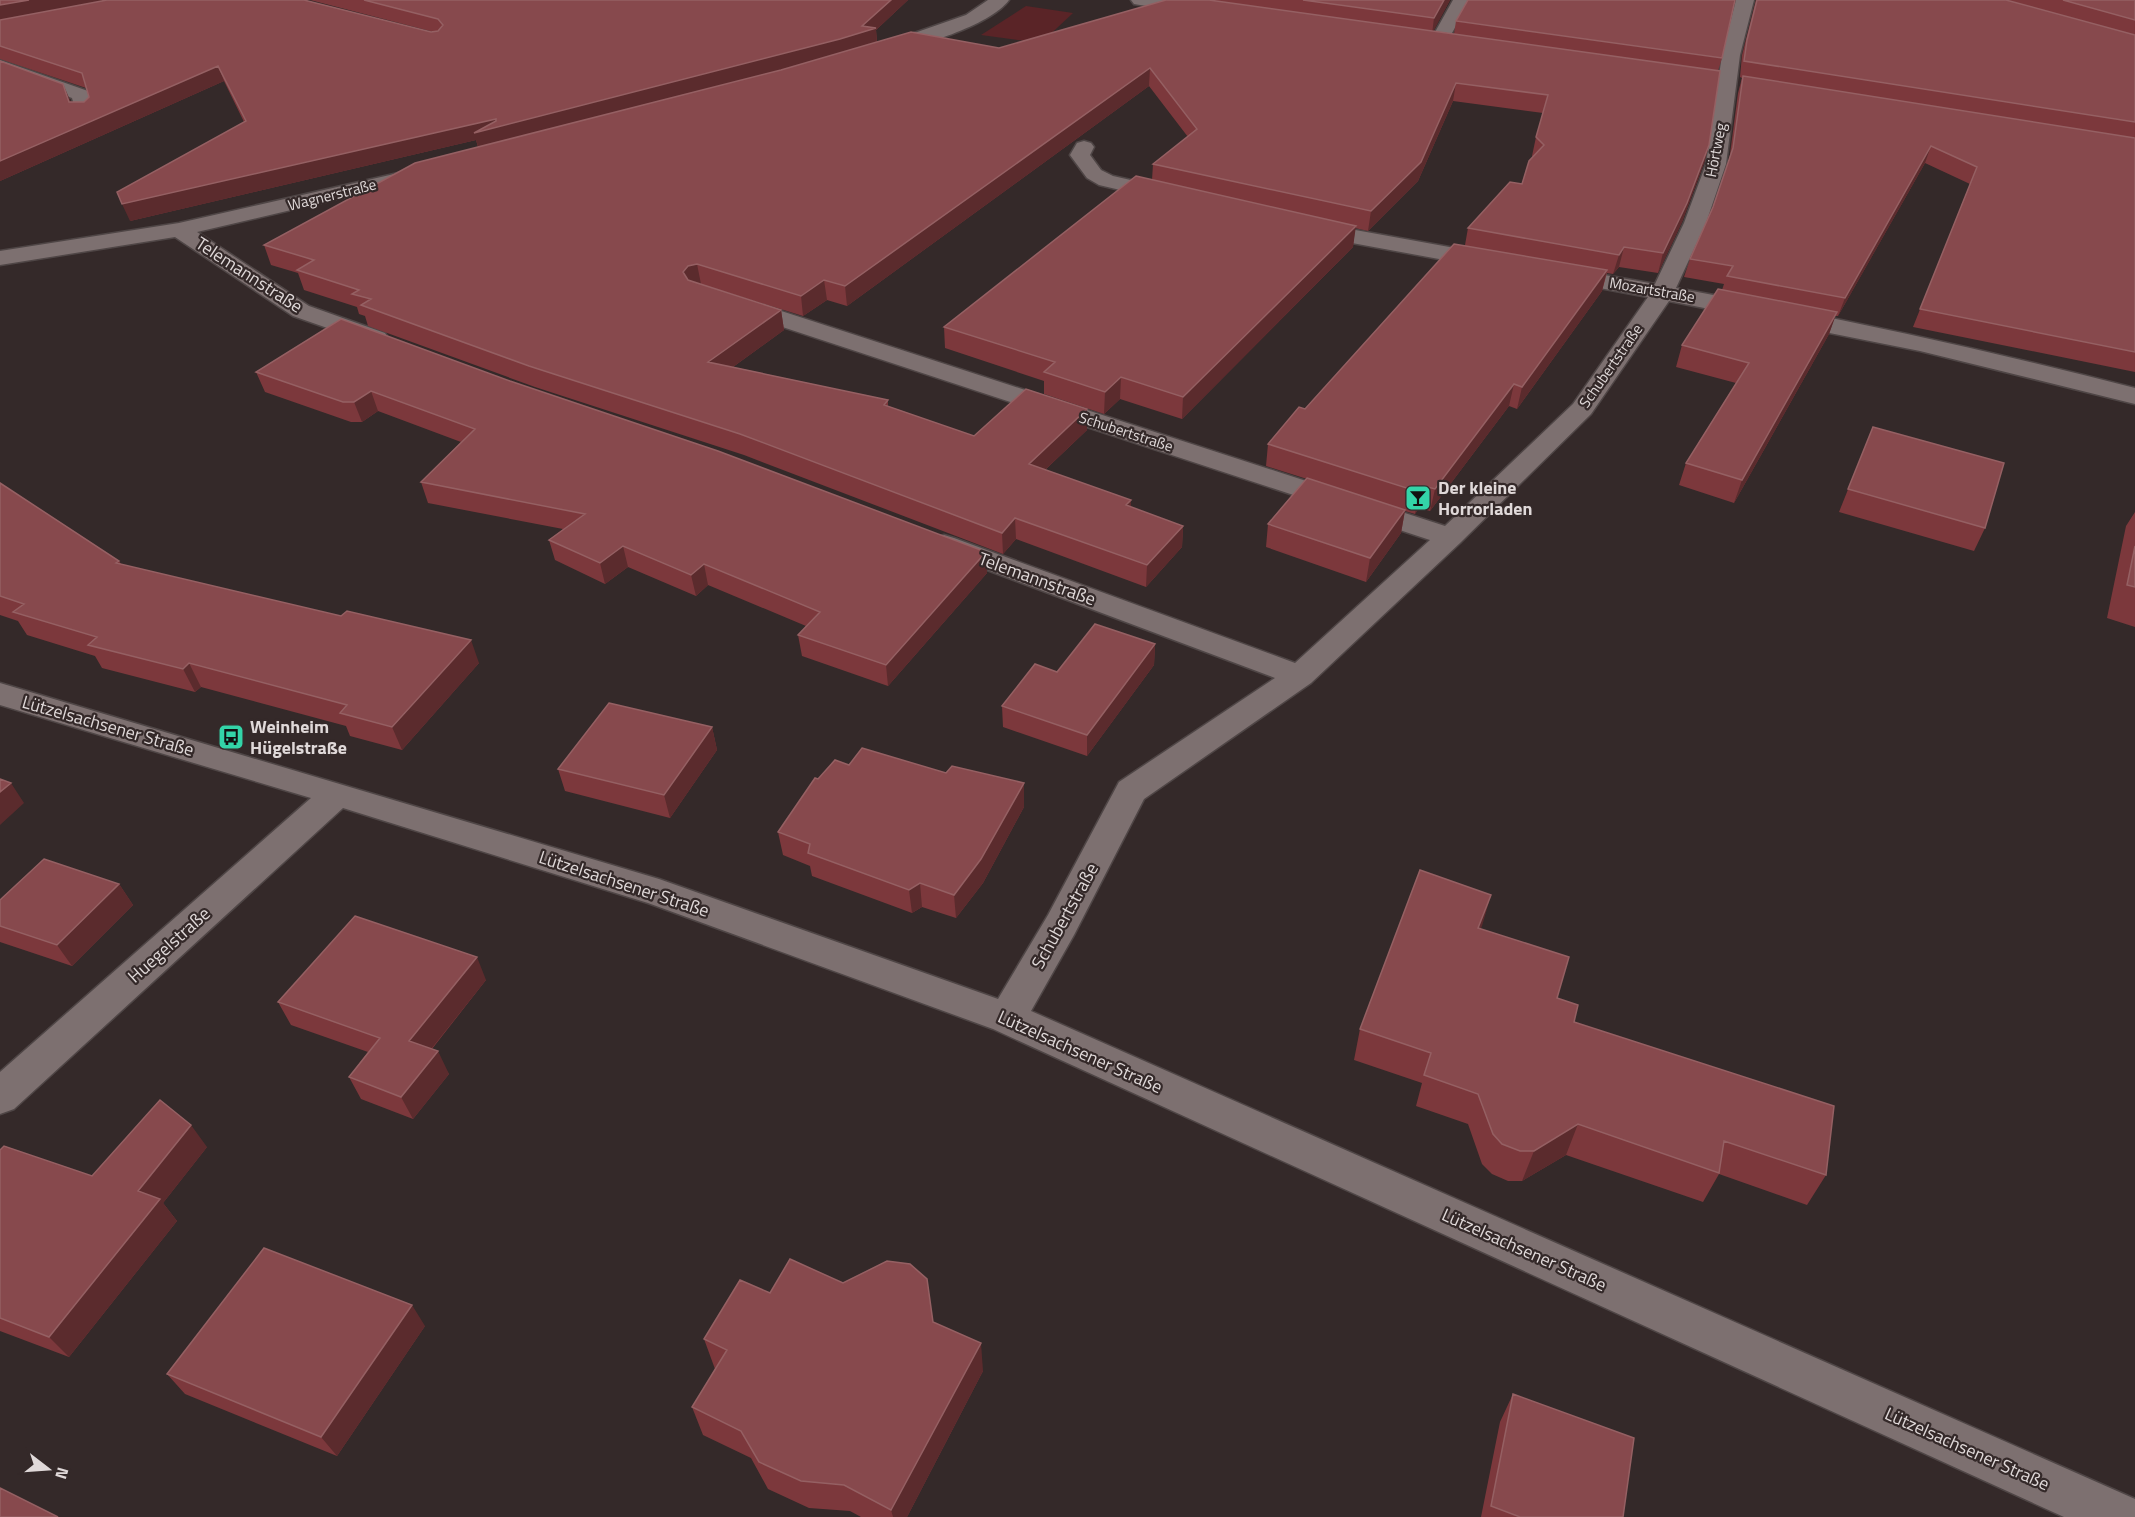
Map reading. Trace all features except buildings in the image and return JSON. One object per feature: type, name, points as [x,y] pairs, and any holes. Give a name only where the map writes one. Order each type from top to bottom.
[{"type":"street","points":[[870,54],[972,19],[1000,0]]},
{"type":"street","points":[[1140,0],[1216,11]]},
{"type":"street","points":[[1439,41],[1462,0]]},
{"type":"street","name":"Hörtweg","points":[[1663,292],[1695,223],[1716,164],[1727,83],[1745,0]]},
{"type":"street","points":[[1416,38],[1462,45]]},
{"type":"street","points":[[0,66],[81,94],[84,112]]},
{"type":"street","points":[[1704,80],[1750,87]]},
{"type":"street","points":[[1084,147],[1080,155],[1094,174],[1106,181],[1186,200]]},
{"type":"street","name":"Wagnerstraße","points":[[0,258],[179,230],[333,196],[435,170]]},
{"type":"street","points":[[1289,224],[1510,265]]},
{"type":"street","name":"Telemannstraße","points":[[179,230],[302,310],[402,348]]},
{"type":"street","name":"Mozartstraße","points":[[1534,269],[1774,312],[2071,379],[2135,396]]},
{"type":"street","name":"Schubertstraße","points":[[1007,1018],[1061,926],[1131,791],[1300,676],[1450,537],[1582,409],[1663,292]]},
{"type":"street","name":"Schubertstraße","points":[[711,296],[1450,537]]},
{"type":"street","name":"Telemannstraße","points":[[917,534],[1300,676]]},
{"type":"street","name":"Lützelsachsener Straße","points":[[0,694],[659,893],[1007,1018],[2119,1517]]},
{"type":"street","name":"Huegelstraße","points":[[0,1097],[337,794]]},
{"type":"shaded area","points":[[1026,6],[1073,13],[1041,43],[981,35]]},
{"type":"place","name":"Der kleine Horrorladen","points":[[1418,498]]},
{"type":"place","name":"Weinheim Hügelstraße","points":[[231,737]]}]
